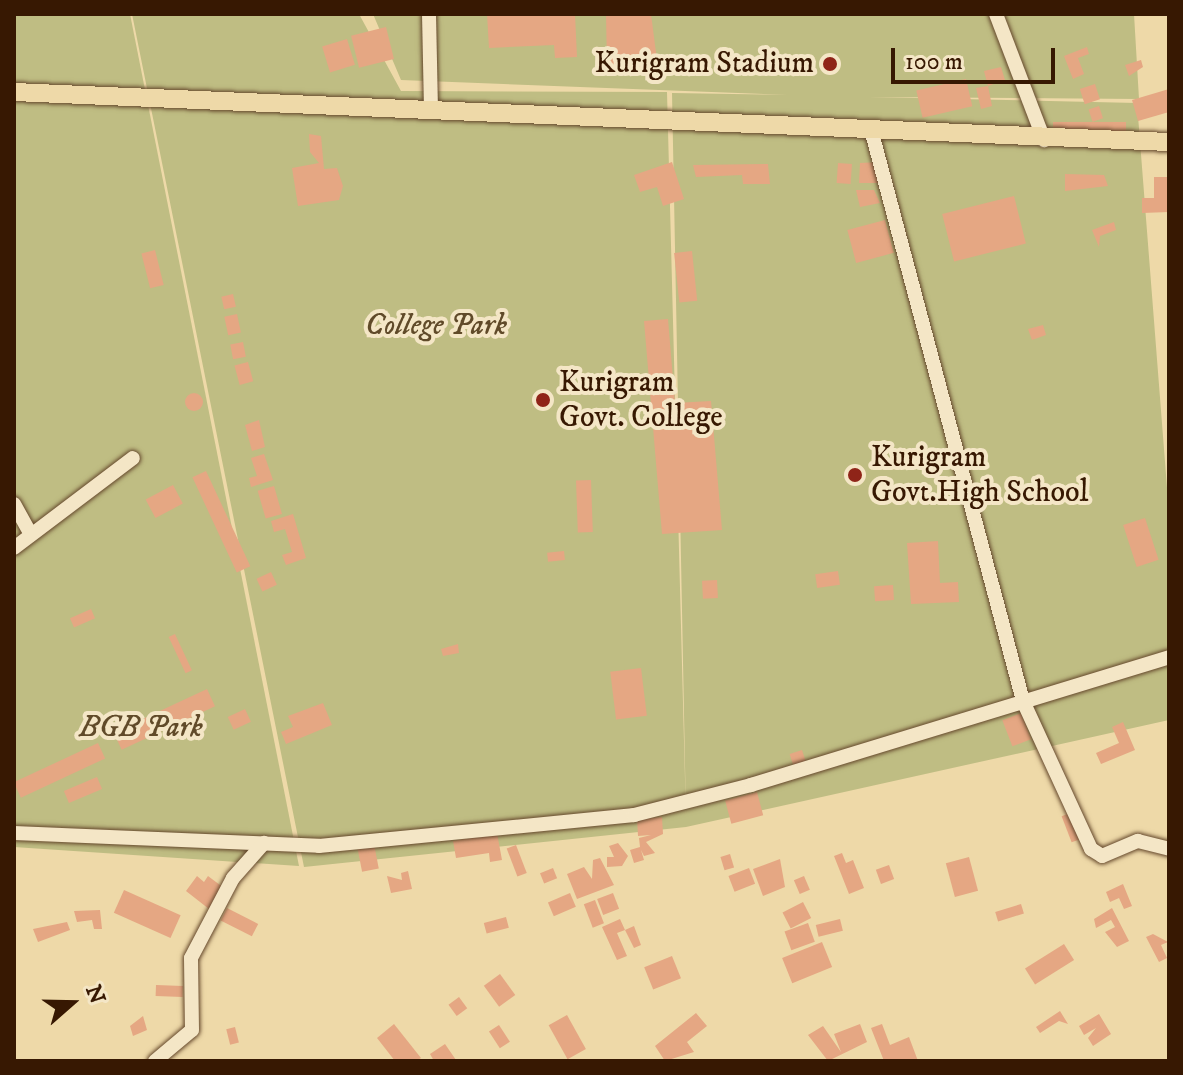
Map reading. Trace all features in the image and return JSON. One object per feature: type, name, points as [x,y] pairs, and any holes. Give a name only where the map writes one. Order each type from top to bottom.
[{"type":"main road","points":[[14,92],[674,117],[872,133],[1169,142]]},
{"type":"street","points":[[429,14],[431,110]]},
{"type":"street","points":[[996,14],[1044,140]]},
{"type":"street","points":[[872,133],[1023,701],[1091,849],[1102,856],[1138,841],[1169,849]]},
{"type":"street","points":[[14,548],[133,458]]},
{"type":"street","points":[[14,504],[31,535]]},
{"type":"street","points":[[14,833],[319,846],[634,815],[1169,657]]},
{"type":"street","points":[[155,1061],[192,1030],[191,958],[233,878],[264,843]]},
{"type":"green space","name":"BGB Park","points":[[14,14],[130,14],[299,866],[14,847]]},
{"type":"green space","name":"College Park","points":[[132,14],[359,14],[401,91],[667,92],[686,817],[672,93],[788,95],[401,80],[373,14],[1134,14],[1139,99],[869,97],[1137,103],[1169,513],[1169,720],[686,827],[304,867]]},
{"type":"building","points":[[487,14],[575,14],[577,57],[555,58],[554,45],[489,48]]},
{"type":"building","points":[[606,14],[651,14],[658,68],[607,66]]},
{"type":"building","points":[[386,27],[394,59],[359,68],[351,36]]},
{"type":"building","points":[[347,39],[355,65],[330,72],[322,47]]},
{"type":"building","points":[[1087,47],[1089,54],[1078,58],[1084,74],[1073,79],[1064,56]]},
{"type":"building","points":[[1141,60],[1143,67],[1129,76],[1125,65]]},
{"type":"building","points":[[1001,67],[1005,80],[988,86],[984,71]]},
{"type":"building","points":[[966,79],[972,106],[923,118],[916,90]]},
{"type":"building","points":[[1095,84],[1100,99],[1085,104],[1080,89]]},
{"type":"building","points":[[988,86],[992,106],[981,109],[976,88]]},
{"type":"building","points":[[1169,89],[1169,112],[1138,121],[1132,100]]},
{"type":"building","points":[[1099,106],[1103,118],[1093,122],[1089,109]]},
{"type":"building","points":[[1053,122],[1126,122],[1126,134],[1053,134]]},
{"type":"building","points":[[309,134],[321,136],[324,169],[337,168],[343,186],[339,200],[298,206],[292,168],[319,163],[310,152]]},
{"type":"building","points":[[672,162],[684,199],[663,206],[657,187],[640,192],[634,175]]},
{"type":"building","points":[[879,162],[880,183],[859,183],[860,163]]},
{"type":"building","points":[[838,163],[852,164],[851,184],[837,183]]},
{"type":"building","points":[[768,164],[770,184],[743,184],[742,175],[696,177],[693,165]]},
{"type":"building","points":[[1065,174],[1104,175],[1108,186],[1065,191]]},
{"type":"building","points":[[1154,177],[1169,177],[1169,212],[1142,213],[1142,198],[1154,198]]},
{"type":"building","points":[[856,190],[874,190],[880,203],[860,207]]},
{"type":"building","points":[[1014,196],[1026,244],[954,261],[942,214]]},
{"type":"building","points":[[885,220],[894,253],[856,263],[847,230]]},
{"type":"building","points":[[1114,222],[1116,230],[1100,236],[1099,247],[1092,230]]},
{"type":"building","points":[[155,250],[164,285],[150,288],[141,253]]},
{"type":"building","points":[[692,251],[697,301],[679,303],[674,253]]},
{"type":"building","points":[[233,294],[236,307],[224,309],[221,297]]},
{"type":"building","points":[[237,314],[241,333],[228,335],[224,317]]},
{"type":"building","points":[[668,319],[675,403],[711,401],[722,530],[662,534],[644,321]]},
{"type":"building","points":[[1043,325],[1046,335],[1032,340],[1028,329]]},
{"type":"building","points":[[243,342],[246,357],[233,359],[230,344]]},
{"type":"building","points":[[248,362],[253,381],[240,385],[234,366]]},
{"type":"building","points":[[194,393],[203,402],[194,411],[185,402]]},
{"type":"building","points":[[259,420],[265,447],[252,451],[245,425]]},
{"type":"building","points":[[264,454],[273,480],[251,487],[249,478],[257,476],[251,458]]},
{"type":"building","points":[[206,471],[250,566],[237,573],[192,477]]},
{"type":"building","points":[[591,480],[593,532],[578,532],[576,481]]},
{"type":"building","points":[[173,485],[183,504],[155,518],[146,500]]},
{"type":"building","points":[[274,486],[282,514],[266,519],[258,491]]},
{"type":"building","points":[[293,514],[306,558],[286,565],[282,555],[292,552],[285,529],[274,532],[271,521]]},
{"type":"building","points":[[1145,518],[1159,560],[1137,567],[1123,525]]},
{"type":"building","points":[[938,541],[940,583],[958,582],[959,602],[911,604],[907,543]]},
{"type":"building","points":[[564,551],[565,560],[548,562],[547,553]]},
{"type":"building","points":[[838,571],[840,585],[817,588],[815,574]]},
{"type":"building","points":[[271,572],[277,585],[262,591],[256,579]]},
{"type":"building","points":[[717,580],[718,598],[703,599],[702,581]]},
{"type":"building","points":[[893,585],[894,600],[875,601],[874,586]]},
{"type":"building","points":[[91,609],[95,618],[74,627],[70,618]]},
{"type":"building","points":[[175,634],[192,670],[186,673],[169,637]]},
{"type":"building","points":[[458,644],[459,653],[443,656],[441,649]]},
{"type":"building","points":[[641,668],[647,716],[616,719],[610,672]]},
{"type":"building","points":[[207,689],[215,706],[122,750],[114,733]]},
{"type":"building","points":[[323,703],[332,725],[286,744],[281,732],[293,727],[288,716]]},
{"type":"building","points":[[245,709],[251,722],[234,730],[228,717]]},
{"type":"building","points":[[1021,713],[1031,739],[1012,746],[1002,720]]},
{"type":"building","points":[[1123,722],[1135,750],[1101,764],[1096,753],[1119,743],[1112,727]]},
{"type":"building","points":[[98,743],[105,758],[21,798],[14,782]]},
{"type":"building","points":[[802,750],[806,762],[794,766],[790,754]]},
{"type":"building","points":[[97,777],[102,789],[69,803],[64,791]]},
{"type":"building","points":[[757,792],[763,815],[731,824],[725,801]]},
{"type":"building","points":[[1070,813],[1080,839],[1072,842],[1062,816]]},
{"type":"building","points":[[662,817],[663,834],[646,842],[655,853],[644,856],[641,850],[644,860],[634,863],[630,850],[640,847],[639,838],[651,835],[638,836],[637,819]]},
{"type":"building","points":[[497,833],[502,860],[490,862],[489,853],[456,858],[453,841]]},
{"type":"building","points":[[618,843],[628,856],[622,866],[607,867],[607,857],[614,857],[609,846]]},
{"type":"building","points":[[374,844],[379,869],[362,872],[357,847]]},
{"type":"building","points":[[516,845],[527,873],[517,877],[507,849]]},
{"type":"building","points":[[842,853],[846,863],[853,860],[864,888],[849,894],[834,856]]},
{"type":"building","points":[[730,854],[734,867],[725,870],[720,857]]},
{"type":"building","points":[[969,857],[978,891],[955,897],[946,863]]},
{"type":"building","points":[[600,858],[614,885],[577,899],[567,874],[584,867],[592,879],[593,860]]},
{"type":"building","points":[[780,859],[785,887],[763,896],[753,869]]},
{"type":"building","points":[[889,865],[894,879],[881,884],[876,870]]},
{"type":"building","points":[[553,868],[557,878],[544,883],[540,873]]},
{"type":"building","points":[[749,868],[755,884],[735,892],[728,876]]},
{"type":"building","points":[[408,871],[412,889],[391,893],[387,876],[402,880],[401,873]]},
{"type":"building","points":[[197,876],[204,882],[208,876],[224,888],[209,909],[186,891]]},
{"type":"building","points":[[804,876],[810,890],[800,894],[794,880]]},
{"type":"building","points":[[1123,884],[1132,906],[1124,909],[1119,898],[1110,902],[1106,892]]},
{"type":"building","points":[[124,890],[181,915],[170,938],[114,913]]},
{"type":"building","points":[[570,893],[576,907],[554,916],[548,902]]},
{"type":"building","points":[[613,893],[619,909],[603,915],[597,899]]},
{"type":"building","points":[[595,900],[604,923],[593,928],[584,904]]},
{"type":"building","points":[[803,902],[811,918],[791,928],[783,912]]},
{"type":"building","points":[[1021,904],[1024,914],[998,921],[995,912]]},
{"type":"building","points":[[227,908],[258,924],[252,936],[221,920]]},
{"type":"building","points":[[1112,908],[1129,941],[1117,947],[1105,932],[1115,927],[1111,920],[1096,928],[1094,919]]},
{"type":"building","points":[[100,910],[102,929],[94,929],[92,920],[77,922],[74,911]]},
{"type":"building","points":[[506,917],[509,928],[487,934],[484,923]]},
{"type":"building","points":[[620,919],[625,930],[617,933],[627,956],[617,960],[602,927]]},
{"type":"building","points":[[840,919],[843,931],[819,937],[816,925]]},
{"type":"building","points":[[67,922],[70,930],[38,942],[33,929]]},
{"type":"building","points":[[808,923],[815,942],[791,950],[785,932]]},
{"type":"building","points":[[634,926],[641,945],[634,948],[625,930]]},
{"type":"building","points":[[1153,934],[1168,942],[1161,945],[1167,958],[1159,962],[1146,937]]},
{"type":"building","points":[[822,942],[832,967],[792,983],[782,958]]},
{"type":"building","points":[[1064,944],[1074,960],[1035,984],[1025,968]]},
{"type":"building","points":[[672,956],[681,978],[653,989],[644,967]]},
{"type":"building","points":[[500,974],[515,995],[499,1007],[484,986]]},
{"type":"building","points":[[156,985],[183,986],[183,997],[156,996]]},
{"type":"building","points":[[459,997],[467,1008],[457,1016],[448,1005]]},
{"type":"building","points":[[1060,1011],[1068,1024],[1059,1021],[1040,1033],[1036,1027]]},
{"type":"building","points":[[696,1013],[707,1026],[687,1042],[694,1052],[665,1061],[655,1046]]},
{"type":"building","points":[[1099,1014],[1111,1034],[1093,1046],[1088,1038],[1096,1028],[1084,1035],[1079,1026]]},
{"type":"building","points":[[567,1015],[586,1049],[568,1059],[549,1025]]},
{"type":"building","points":[[143,1016],[147,1030],[133,1036],[130,1026]]},
{"type":"building","points":[[394,1024],[421,1058],[416,1061],[395,1061],[377,1038]]},
{"type":"building","points":[[860,1024],[867,1042],[828,1061],[808,1035],[823,1026],[841,1052],[834,1034]]},
{"type":"building","points":[[882,1024],[890,1045],[909,1037],[918,1061],[884,1061],[871,1028]]},
{"type":"building","points":[[499,1025],[510,1042],[500,1048],[489,1032]]},
{"type":"building","points":[[235,1027],[239,1043],[230,1045],[226,1029]]},
{"type":"building","points":[[445,1044],[456,1060],[434,1061],[430,1054]]},
{"type":"place","name":"Kurigram Stadium","points":[[830,64]]},
{"type":"place","name":"Kurigram Govt. College","points":[[543,400]]},
{"type":"place","name":"Kurigram Govt.High School","points":[[855,475]]}]
